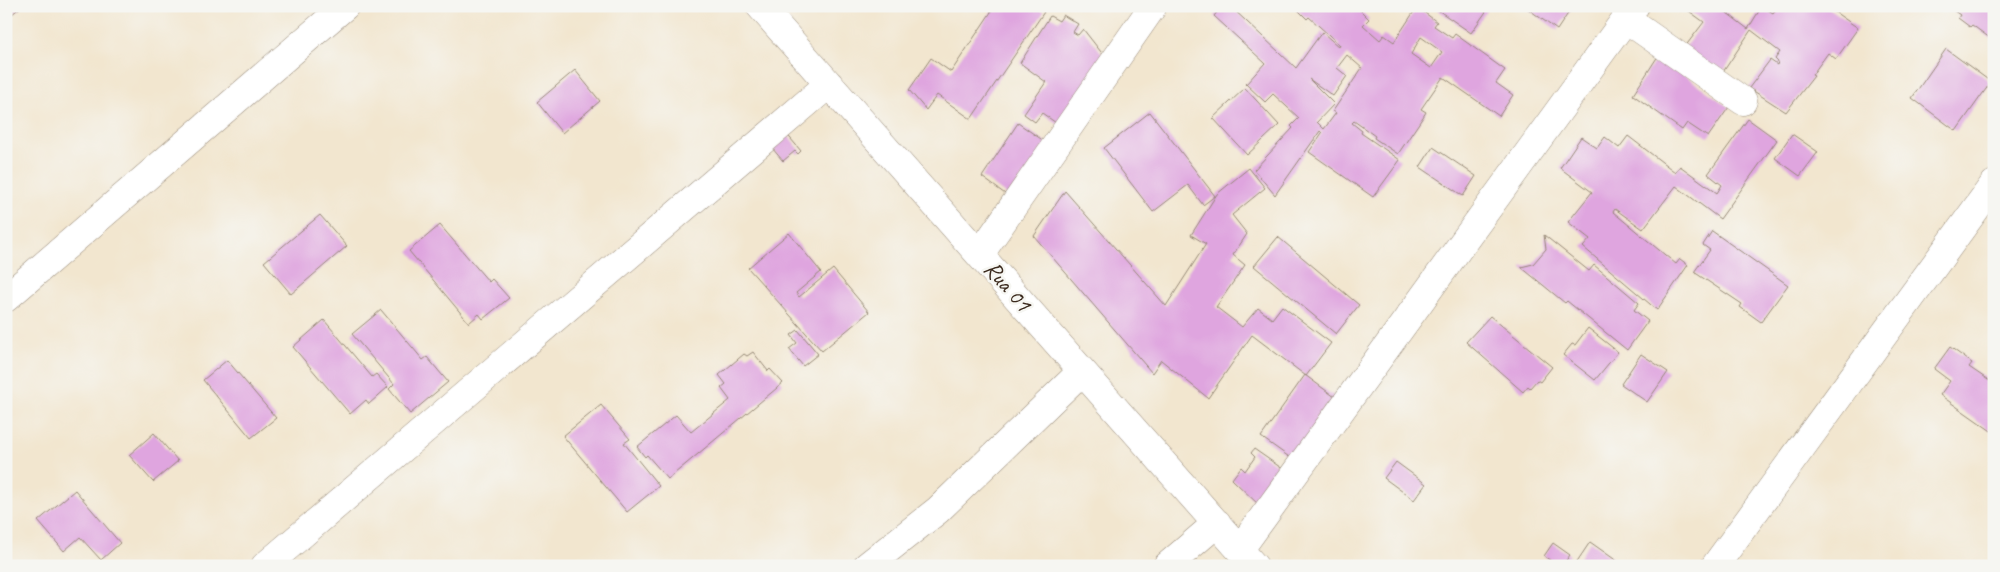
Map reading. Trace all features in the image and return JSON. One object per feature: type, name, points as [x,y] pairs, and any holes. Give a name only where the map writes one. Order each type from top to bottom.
[{"type":"street","points":[[6,298],[345,6]]},
{"type":"street","name":"Rua 01","points":[[760,6],[1247,557]]},
{"type":"street","points":[[980,254],[1153,6]]},
{"type":"street","points":[[1247,557],[1630,13],[1743,101]]},
{"type":"street","points":[[265,566],[829,84]]},
{"type":"street","points":[[1715,566],[1994,184]]},
{"type":"street","points":[[867,566],[938,510],[1082,371]]},
{"type":"street","points":[[1166,566],[1217,523]]},
{"type":"building","points":[[6,6],[22,6],[6,19]]},
{"type":"building","points":[[995,6],[1036,6],[1044,12],[971,119],[937,95],[926,110],[909,90],[931,58],[951,72]]},
{"type":"building","points":[[1222,6],[1230,6],[1296,68],[1322,32],[1339,47],[1340,45],[1309,17],[1307,19],[1294,6],[1356,6],[1369,19],[1363,25],[1380,40],[1384,35],[1394,42],[1417,7],[1437,22],[1434,26],[1452,38],[1455,34],[1505,70],[1496,83],[1513,95],[1499,116],[1443,77],[1421,109],[1426,112],[1398,154],[1374,138],[1375,136],[1354,121],[1352,123],[1362,131],[1361,133],[1400,160],[1373,197],[1309,152],[1322,133],[1320,131],[1275,195],[1254,170],[1293,128],[1291,126],[1299,118],[1273,94],[1265,102],[1246,84],[1265,63],[1214,16]],"holes":[[[1421,37],[1442,52],[1431,68],[1411,54]],[[1347,55],[1362,68],[1333,111],[1336,113],[1324,129],[1317,122],[1334,104],[1309,79],[1333,96],[1347,76],[1337,68]]]},
{"type":"building","points":[[1432,6],[1490,6],[1471,33]]},
{"type":"building","points":[[1524,6],[1573,6],[1557,30]]},
{"type":"building","points":[[1682,6],[1718,6],[1748,29],[1762,6],[1773,13],[1778,6],[1826,6],[1858,28],[1836,59],[1828,53],[1812,75],[1814,76],[1786,112],[1749,88],[1770,60],[1777,65],[1778,62],[1775,59],[1780,52],[1751,30],[1721,75],[1684,48],[1704,22]]},
{"type":"building","points":[[1951,6],[1994,6],[1994,41],[1972,25],[1970,27],[1958,18],[1960,15],[1950,8]]},
{"type":"building","points":[[1063,15],[1078,24],[1073,32],[1078,35],[1083,29],[1112,66],[1066,130],[1042,113],[1035,122],[1024,114],[1046,82],[1020,63],[1050,16],[1059,21]]},
{"type":"building","points":[[1946,49],[1991,82],[1956,131],[1912,98]]},
{"type":"building","points":[[1658,56],[1729,107],[1708,137],[1687,123],[1682,130],[1633,95]]},
{"type":"building","points":[[575,70],[600,101],[562,133],[537,102]]},
{"type":"building","points":[[1245,88],[1279,125],[1247,155],[1213,118]]},
{"type":"building","points":[[1150,112],[1215,196],[1203,205],[1188,185],[1153,212],[1104,148]]},
{"type":"building","points":[[1748,119],[1777,140],[1720,219],[1676,186],[1643,229],[1615,209],[1613,212],[1676,264],[1680,259],[1688,265],[1657,310],[1583,247],[1590,239],[1568,222],[1592,192],[1560,168],[1581,137],[1597,148],[1605,137],[1619,148],[1628,136],[1675,172],[1680,166],[1717,193],[1722,185],[1708,174]]},
{"type":"building","points":[[1018,123],[1054,148],[1016,202],[982,177]]},
{"type":"building","points":[[785,132],[801,151],[798,154],[795,151],[783,161],[772,148]]},
{"type":"building","points":[[1792,134],[1818,152],[1800,176],[1775,158]]},
{"type":"building","points":[[1433,147],[1476,176],[1463,196],[1420,167]]},
{"type":"building","points":[[1249,168],[1265,188],[1232,215],[1247,234],[1233,255],[1245,265],[1216,307],[1242,327],[1258,308],[1272,319],[1282,306],[1331,343],[1306,376],[1252,335],[1208,398],[1161,360],[1152,373],[1034,236],[1065,191],[1166,306],[1206,244],[1191,235],[1217,194]]},
{"type":"building","points":[[320,215],[347,246],[291,294],[264,262]]},
{"type":"building","points":[[440,225],[489,282],[492,279],[509,298],[483,319],[479,314],[469,323],[409,251]]},
{"type":"building","points":[[1712,231],[1788,285],[1761,322],[1740,307],[1742,304],[1694,272],[1710,250],[1703,245]]},
{"type":"building","points":[[789,233],[821,272],[796,293],[799,297],[833,269],[869,312],[822,351],[748,268]]},
{"type":"building","points":[[1544,235],[1589,271],[1594,265],[1639,303],[1634,310],[1648,321],[1627,350],[1567,301],[1565,303],[1521,267],[1533,264],[1546,249]]},
{"type":"building","points":[[1278,237],[1359,305],[1336,334],[1254,266]]},
{"type":"building","points":[[381,310],[423,360],[427,357],[448,382],[410,414],[389,389],[394,384],[352,334]]},
{"type":"building","points":[[1490,316],[1552,367],[1540,382],[1537,380],[1530,388],[1528,386],[1523,392],[1466,342]]},
{"type":"building","points":[[324,320],[372,377],[376,374],[388,387],[369,404],[366,400],[350,414],[293,347]]},
{"type":"building","points":[[1588,328],[1618,352],[1595,380],[1563,355],[1572,344],[1575,345]]},
{"type":"building","points":[[798,330],[818,354],[803,366],[789,349],[797,343],[791,335]]},
{"type":"building","points":[[1950,347],[1972,363],[1969,367],[1994,384],[1994,433],[1940,395],[1950,381],[1934,369]]},
{"type":"building","points":[[753,352],[768,371],[770,369],[783,383],[668,479],[647,455],[645,457],[637,447],[676,415],[691,432],[730,400],[721,388],[726,384],[719,375],[744,354],[747,356]]},
{"type":"building","points":[[1641,354],[1668,372],[1647,402],[1621,384]]},
{"type":"building","points":[[227,360],[276,418],[251,438],[203,380]]},
{"type":"building","points":[[1305,375],[1343,403],[1299,464],[1261,437]]},
{"type":"building","points":[[601,405],[630,439],[624,443],[659,486],[627,512],[563,436]]},
{"type":"building","points":[[154,433],[178,461],[153,482],[129,455]]},
{"type":"building","points":[[1254,449],[1290,474],[1263,509],[1232,479],[1241,467],[1245,471],[1255,457],[1251,453]]},
{"type":"building","points":[[1396,462],[1426,484],[1414,500],[1384,478]]},
{"type":"building","points":[[75,490],[120,543],[101,560],[80,537],[64,551],[38,521]]},
{"type":"building","points":[[1590,542],[1624,566],[1574,566]]},
{"type":"building","points":[[1553,543],[1570,555],[1562,566],[1558,566],[1544,556]]}]
